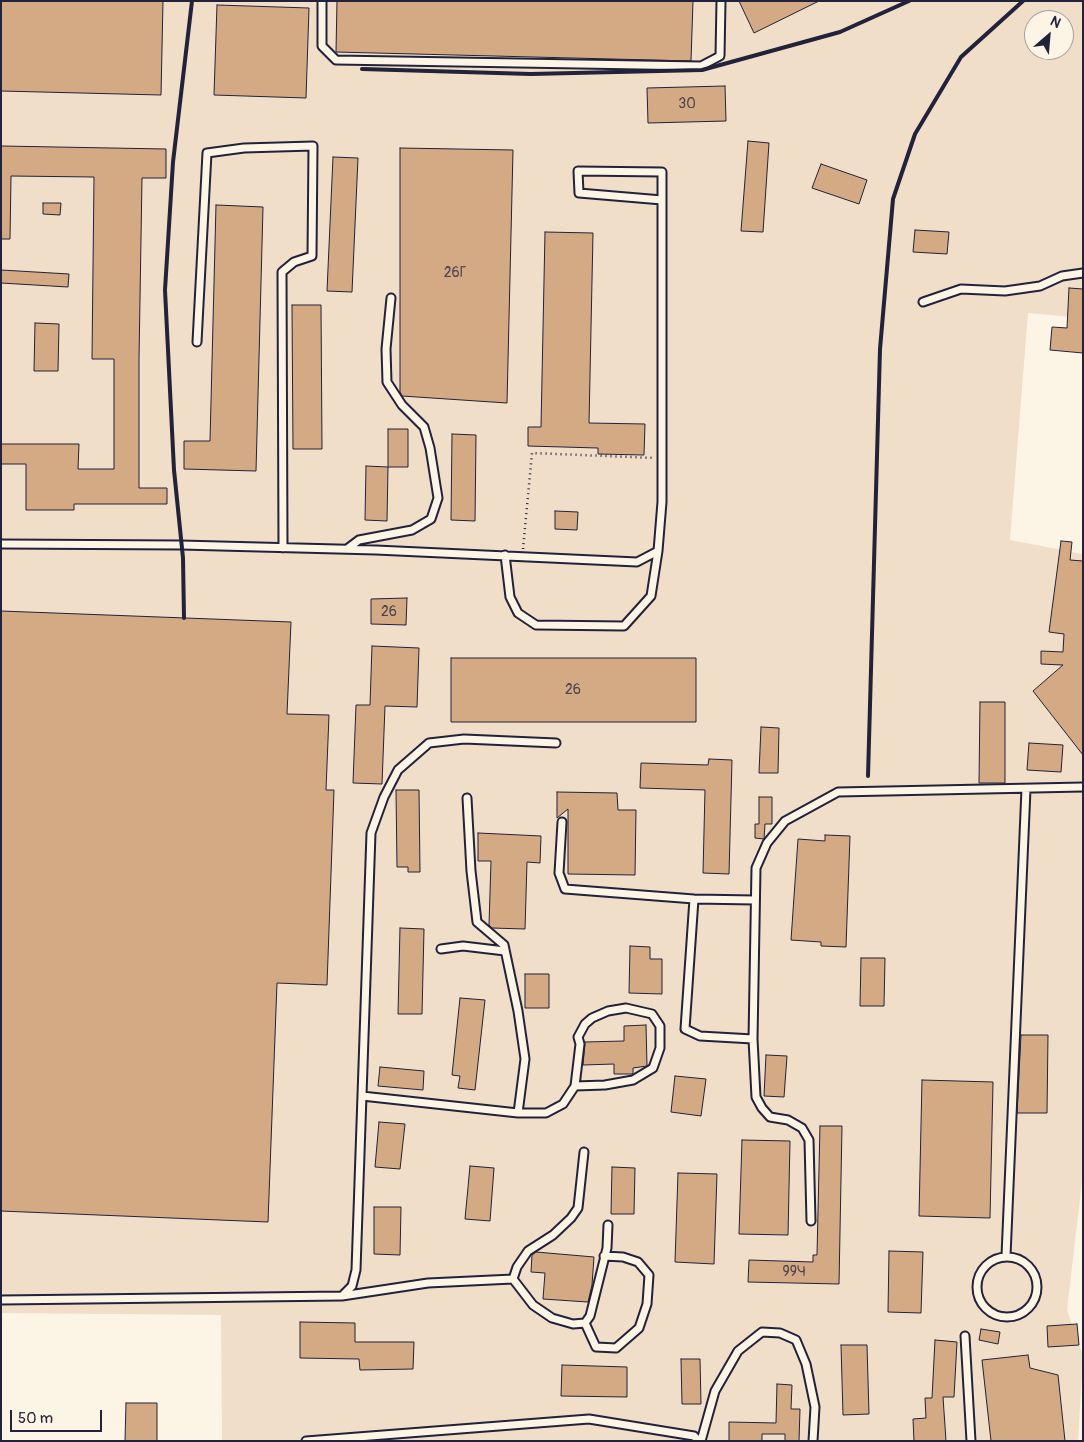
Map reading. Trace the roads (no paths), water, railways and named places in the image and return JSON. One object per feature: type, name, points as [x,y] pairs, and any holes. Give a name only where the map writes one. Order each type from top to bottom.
[{"type":"lane","points":[[322,1],[322,46],[336,60],[701,66],[720,56],[720,1]]},
{"type":"lane","points":[[197,342],[207,153],[244,148],[313,146],[312,256],[294,262],[282,272],[283,548]]},
{"type":"lane","points":[[505,556],[510,597],[518,613],[536,625],[624,626],[651,596],[658,551],[662,502],[661,458],[662,200],[662,172],[578,171],[579,193],[662,200]]},
{"type":"lane","points":[[922,302],[960,289],[1014,290],[1040,286],[1062,276],[1083,273]]},
{"type":"lane","points":[[347,549],[359,540],[412,530],[431,519],[438,498],[430,448],[424,427],[402,405],[387,382],[386,349],[391,298]]},
{"type":"lane","points":[[1,544],[347,549],[637,562],[658,551]]},
{"type":"lane","points":[[342,1296],[352,1286],[356,1270],[371,833],[384,797],[398,770],[429,743],[464,739],[556,743]]},
{"type":"lane","points":[[811,1221],[809,1140],[802,1128],[788,1120],[770,1117],[756,1097],[753,1038],[756,868],[768,843],[785,821],[838,792],[1083,787]]},
{"type":"lane","points":[[1006,1256],[1026,789]]},
{"type":"lane","points":[[467,798],[471,870],[477,922],[504,945],[525,1059],[518,1113]]},
{"type":"lane","points":[[562,822],[559,873],[565,889],[694,899],[755,900]]},
{"type":"lane","points":[[694,899],[686,1029],[700,1036],[753,1038]]},
{"type":"lane","points":[[441,949],[463,946],[505,952]]},
{"type":"lane","points":[[362,1096],[518,1113],[546,1113],[562,1104],[575,1086],[580,1044],[578,1037],[585,1024],[592,1018],[608,1011],[626,1008],[652,1014],[660,1026],[660,1048],[653,1068],[633,1080],[605,1085],[575,1086]]},
{"type":"lane","points":[[513,1279],[517,1267],[528,1251],[553,1235],[571,1218],[578,1208],[584,1152]]},
{"type":"lane","points":[[513,1279],[533,1305],[552,1318],[573,1324],[584,1323],[590,1316],[604,1256],[608,1225]]},
{"type":"lane","points":[[584,1323],[596,1347],[616,1348],[639,1328],[647,1304],[649,1275],[638,1262],[604,1256]]},
{"type":"lane","points":[[1006,1256],[1026,1263],[1038,1281],[1034,1302],[1019,1316],[997,1317],[980,1303],[976,1282],[986,1264],[1006,1256]]},
{"type":"lane","points":[[1,1300],[342,1296],[428,1283],[513,1279]]},
{"type":"lane","points":[[306,1441],[589,1419],[694,1436],[700,1441],[715,1391],[738,1351],[762,1332],[780,1334],[796,1340],[806,1364],[815,1407],[813,1441]]},
{"type":"lane","points":[[965,1336],[971,1441]]},
{"type":"railway","points":[[184,618],[183,558],[174,470],[165,290],[173,162],[192,1]]},
{"type":"railway","points":[[362,69],[531,74],[702,70],[840,32],[909,1]]},
{"type":"railway","points":[[868,776],[880,349],[893,199],[915,134],[961,57],[1023,1]]}]
